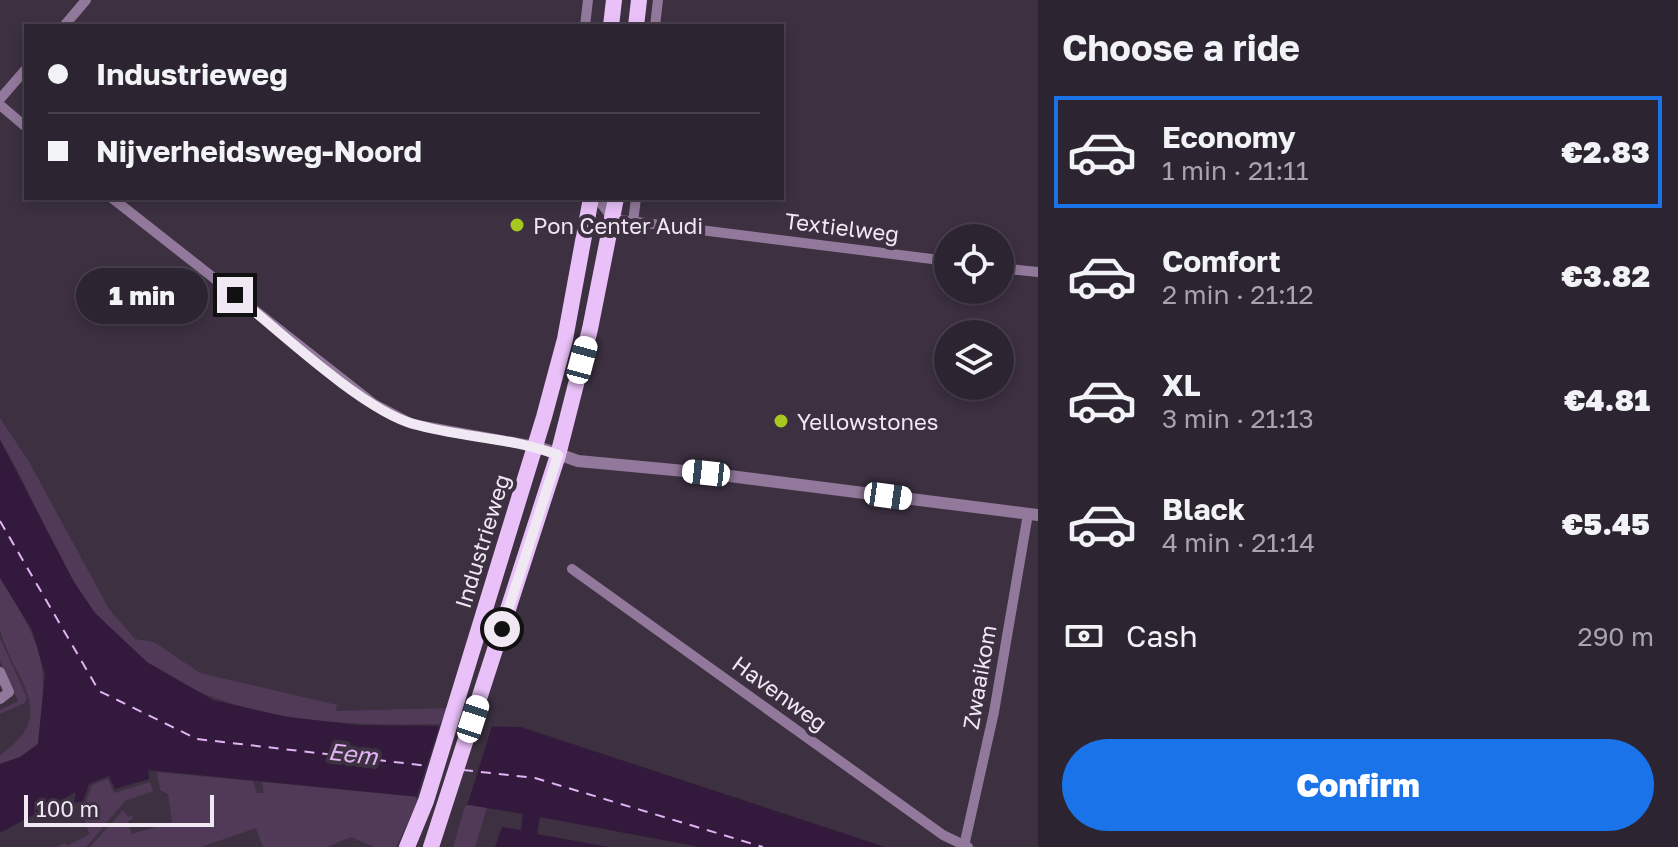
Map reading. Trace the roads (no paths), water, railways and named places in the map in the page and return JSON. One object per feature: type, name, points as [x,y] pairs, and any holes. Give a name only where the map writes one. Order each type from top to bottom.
[{"type":"main road","points":[[611,24],[614,0]]},
{"type":"main road","points":[[636,24],[639,0]]},
{"type":"main road","name":"Industrieweg","points":[[407,847],[426,801],[535,446],[565,339],[591,200]]},
{"type":"main road","name":"Industrieweg","points":[[431,847],[558,455],[590,329],[616,200]]},
{"type":"street","points":[[66,24],[86,0]]},
{"type":"street","points":[[585,24],[588,0]]},
{"type":"street","points":[[655,24],[658,0]]},
{"type":"street","points":[[24,72],[2,99],[24,125]]},
{"type":"street","points":[[115,200],[374,404],[412,424],[535,446],[578,461],[706,473],[1033,515]]},
{"type":"street","points":[[599,200],[613,219]]},
{"type":"street","points":[[633,222],[636,200]]},
{"type":"street","name":"Textielweg","points":[[613,219],[934,259]]},
{"type":"street","points":[[1014,269],[1038,272]]},
{"type":"street","name":"Zwaaikom","points":[[966,846],[1033,515]]},
{"type":"street","name":"Havenweg","points":[[572,569],[943,835],[966,846]]},
{"type":"street","points":[[0,672],[5,696]]},
{"type":"water","name":"Eem","points":[[0,440],[74,582],[95,613],[147,662],[213,700],[287,717],[358,725],[521,727],[885,847],[700,847],[540,817],[537,834],[609,847],[495,847],[502,827],[521,830],[523,814],[420,797],[148,770],[149,779],[115,789],[109,776],[89,784],[82,804],[74,802],[76,792],[0,833],[0,764],[20,757],[38,744],[45,674],[32,630],[0,578]]},
{"type":"place","name":"Pon Center Audi","points":[[517,225]]},
{"type":"place","name":"Yellowstones","points":[[781,421]]}]
